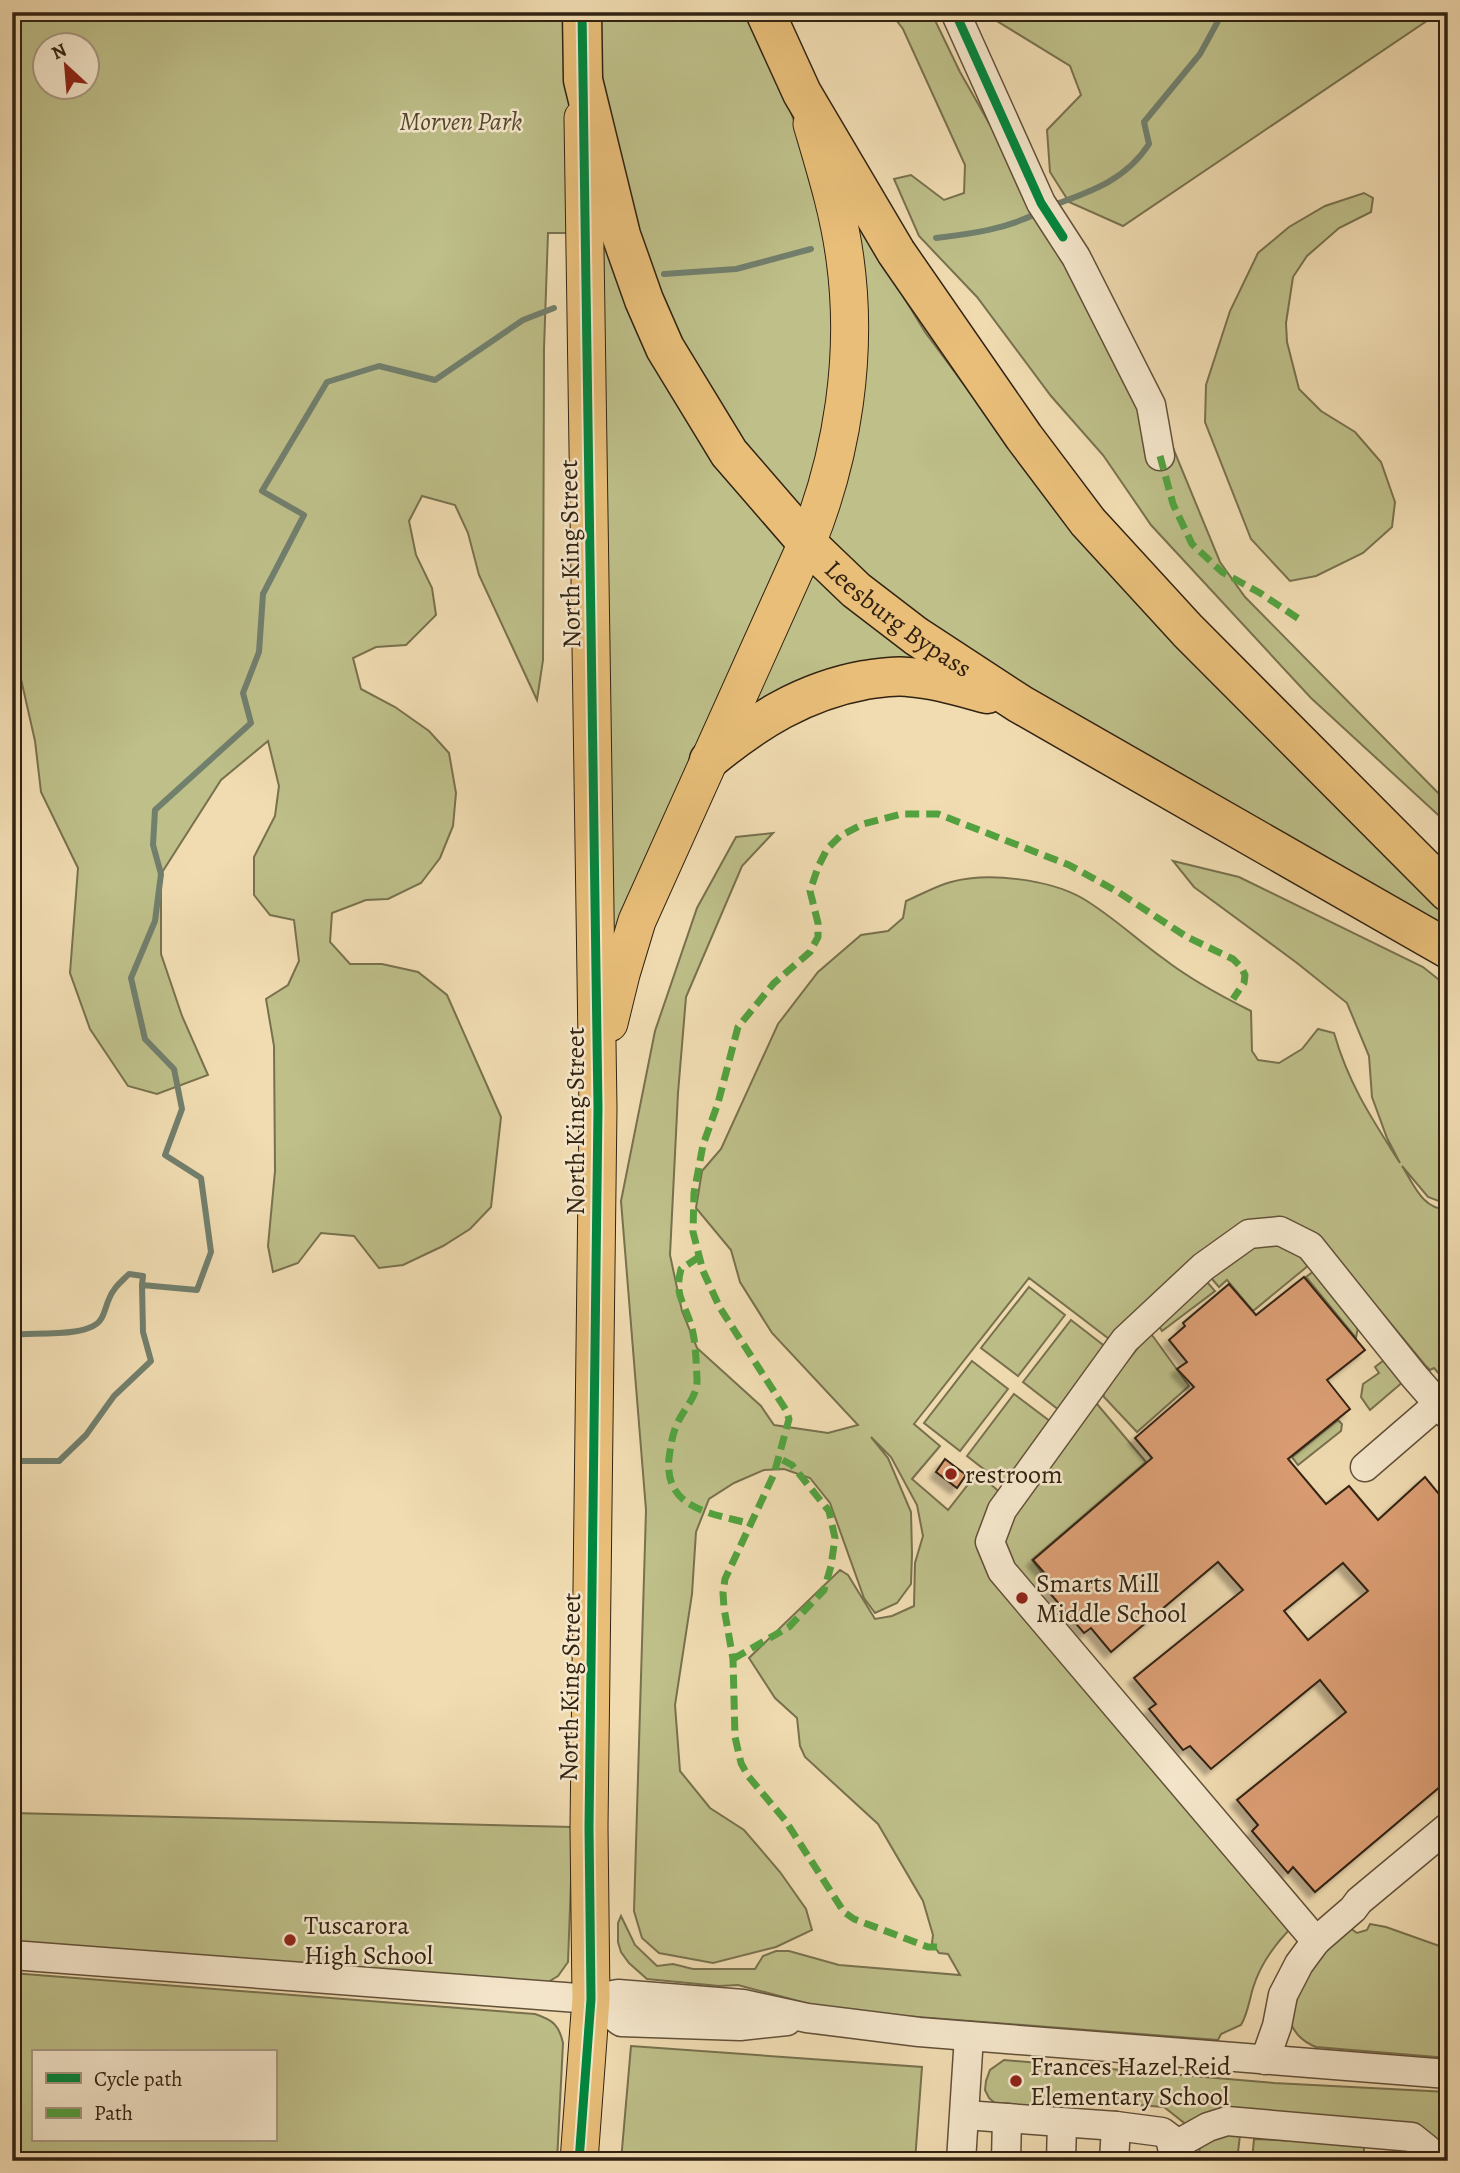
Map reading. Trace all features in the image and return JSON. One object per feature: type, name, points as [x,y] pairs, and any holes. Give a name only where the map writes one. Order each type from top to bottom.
[{"type":"highway","name":"Leesburg Bypass","points":[[582,12],[583,80],[621,235],[644,300],[665,348],[729,453],[807,542],[866,598],[916,635],[1020,704],[1448,950]]},
{"type":"highway","points":[[765,12],[802,93],[896,252],[1024,438],[1088,522],[1188,631],[1448,892]]},
{"type":"highway","points":[[709,760],[745,731],[777,711],[799,699],[846,684],[906,676],[943,682],[1020,704]]},
{"type":"main road","name":"North King Street","points":[[579,2161],[591,1999],[589,1827],[598,1108],[583,80]]},
{"type":"main road","name":"North King Street","points":[[598,1108],[606,1038],[637,921],[807,542],[822,505],[834,463],[844,407],[849,313],[845,260],[837,214],[802,93]]},
{"type":"street","points":[[955,12],[1051,218],[1099,300],[1151,405],[1160,456]]},
{"type":"street","points":[[1316,1941],[1002,1571],[990,1542],[1002,1510],[1125,1340],[1203,1268],[1249,1234],[1280,1231],[1310,1246],[1443,1409],[1365,1467]]},
{"type":"street","points":[[1265,2060],[1278,2026],[1283,1995],[1299,1964],[1316,1941],[1359,1901],[1448,1827]]},
{"type":"street","points":[[12,1955],[591,1999],[618,1994],[743,2004],[807,2018],[969,2036],[1448,2074]]},
{"type":"street","points":[[961,2161],[969,2036]]},
{"type":"street","points":[[965,2115],[1162,2132],[1170,2138],[1175,2153],[1208,2127],[1227,2121],[1412,2137],[1427,2149],[1435,2161]]},
{"type":"street","points":[[1006,2161],[1007,2118]]},
{"type":"street","points":[[1060,2161],[1062,2123]]},
{"type":"street","points":[[1114,2161],[1116,2126]]},
{"type":"green space","name":"Morven Park","points":[[12,12],[568,12],[572,233],[548,233],[544,349],[543,660],[537,700],[479,575],[468,533],[455,505],[422,496],[409,521],[416,555],[432,588],[436,615],[406,645],[376,647],[353,658],[361,689],[395,707],[429,731],[449,753],[456,793],[453,826],[440,858],[421,883],[388,899],[366,900],[332,913],[330,942],[350,964],[382,964],[418,972],[447,995],[501,1117],[491,1207],[470,1229],[443,1246],[403,1265],[379,1268],[354,1236],[321,1233],[298,1263],[273,1272],[268,1246],[275,1171],[274,1046],[266,999],[288,985],[299,961],[294,920],[270,915],[254,895],[254,857],[275,816],[279,786],[268,741],[221,780],[161,874],[161,954],[182,1016],[208,1075],[157,1094],[128,1086],[90,1029],[70,973],[78,868],[41,792],[35,741],[21,679],[12,655]]},
{"type":"green space","points":[[597,12],[749,12],[784,92],[815,182],[834,305],[831,384],[813,487],[802,505],[797,507],[718,413],[654,288],[606,124]]},
{"type":"green space","points":[[890,12],[931,12],[960,72],[1171,443],[1220,562],[1245,597],[1448,803],[1448,824],[1311,698],[1151,525],[1103,455],[1051,396],[977,297],[919,236],[894,179],[911,175],[944,200],[964,193],[965,165],[903,29]]},
{"type":"green space","points":[[988,12],[1440,12],[1123,226],[1069,202],[1050,172],[1047,130],[1081,95],[1070,66],[992,18]]},
{"type":"green space","points":[[1364,193],[1373,198],[1371,212],[1339,228],[1307,256],[1293,277],[1286,323],[1287,342],[1299,389],[1321,411],[1355,432],[1381,462],[1395,502],[1392,527],[1363,553],[1316,576],[1290,581],[1251,539],[1205,422],[1206,385],[1230,311],[1258,253],[1289,227],[1325,206]]},
{"type":"green space","points":[[847,204],[925,332],[1034,479],[1448,906],[1448,941],[966,652],[822,539]]},
{"type":"green space","points":[[602,216],[796,543],[612,966]]},
{"type":"green space","points":[[808,560],[959,672],[735,723]]},
{"type":"green space","points":[[773,833],[742,866],[686,997],[670,1255],[682,1311],[697,1348],[761,1406],[774,1425],[828,1433],[858,1425],[772,1333],[740,1282],[731,1250],[696,1208],[702,1171],[721,1149],[778,1024],[818,972],[861,935],[888,931],[903,918],[906,901],[945,884],[982,878],[1035,882],[1068,891],[1082,898],[1185,974],[1251,1011],[1252,1051],[1258,1060],[1279,1063],[1302,1049],[1318,1029],[1334,1033],[1354,1085],[1400,1163],[1387,1138],[1372,1097],[1369,1056],[1347,1003],[1194,887],[1173,861],[1239,877],[1423,967],[1448,987],[1448,1202],[1428,1197],[1402,1166],[1425,1201],[1432,1206],[1448,1209],[1448,1384],[1434,1368],[1430,1370],[1425,1365],[1344,1271],[1275,1223],[1117,1345],[1029,1278],[914,1424],[940,1446],[912,1479],[948,1510],[977,1473],[1002,1494],[985,1539],[1292,1927],[1264,1963],[1241,2025],[1221,2034],[1218,2040],[853,2012],[817,2006],[738,1985],[719,1986],[647,1979],[621,1952],[618,1923],[621,1916],[635,1945],[657,1966],[673,1964],[693,1969],[755,1969],[763,1956],[776,1951],[789,1951],[839,1965],[960,1975],[948,1954],[939,1953],[932,1943],[933,1935],[923,1901],[878,1824],[805,1757],[800,1746],[797,1718],[775,1698],[749,1658],[840,1570],[848,1575],[875,1619],[892,1616],[914,1606],[915,1563],[923,1536],[917,1505],[891,1457],[871,1437],[888,1458],[911,1512],[911,1584],[897,1603],[875,1613],[864,1598],[830,1503],[810,1478],[784,1469],[764,1470],[734,1483],[709,1499],[696,1532],[692,1594],[675,1705],[680,1771],[710,1808],[744,1830],[780,1872],[806,1909],[812,1930],[776,1947],[713,1963],[659,1953],[642,1938],[634,1911],[646,1510],[621,1201],[655,1031],[697,908],[736,837]]},
{"type":"green space","points":[[1260,1242],[1302,1249],[1309,1265],[1253,1311],[1227,1280],[1219,1287],[1212,1275]]},
{"type":"green space","points":[[1314,1271],[1360,1316],[1356,1338],[1306,1277]]},
{"type":"green space","points":[[1203,1283],[1208,1283],[1215,1291],[1162,1331],[1157,1323]]},
{"type":"green space","points":[[1029,1287],[1065,1315],[1018,1376],[981,1348]]},
{"type":"green space","points":[[1071,1320],[1107,1348],[1059,1410],[1023,1382]]},
{"type":"green space","points":[[1149,1334],[1189,1386],[1137,1432],[1104,1397],[1103,1391]]},
{"type":"green space","points":[[1388,1357],[1411,1375],[1370,1410],[1361,1397],[1363,1384],[1379,1373],[1375,1367]]},
{"type":"green space","points":[[972,1361],[1008,1389],[960,1451],[924,1423]]},
{"type":"green space","points":[[1014,1394],[1051,1422],[1003,1484],[967,1456]]},
{"type":"green space","points":[[1097,1404],[1146,1462],[1032,1560],[1048,1581],[1038,1589],[1032,1589],[1008,1551],[1005,1524],[1092,1405]]},
{"type":"green space","points":[[1338,1420],[1342,1424],[1341,1431],[1298,1465],[1292,1457]]},
{"type":"green space","points":[[12,1813],[573,1827],[568,1962],[558,1976],[543,1985],[12,1942]]},
{"type":"green space","points":[[1370,1924],[1448,1949],[1448,2058],[1316,2047],[1302,2039],[1288,2019],[1303,1970],[1350,1928],[1357,1933],[1367,1930]]},
{"type":"green space","points":[[12,1973],[535,2014],[554,2024],[563,2043],[557,2161],[12,2161]]},
{"type":"green space","points":[[631,2046],[922,2067],[915,2161],[621,2161]]},
{"type":"green space","points":[[1004,2060],[1274,2083],[1448,2092],[1448,2157],[1433,2137],[1188,2126],[1164,2107],[1056,2099],[1036,2109],[997,2105],[985,2090],[986,2081],[990,2070]]},
{"type":"green space","points":[[1220,2133],[1240,2135],[1237,2161],[1201,2161],[1199,2147]]},
{"type":"green space","points":[[1254,2139],[1364,2144],[1364,2160],[1330,2158],[1329,2161],[1252,2161]]},
{"type":"building","name":"Smarts Mill Middle School","points":[[1304,1277],[1365,1350],[1327,1380],[1350,1409],[1288,1459],[1326,1504],[1349,1486],[1378,1520],[1425,1477],[1448,1505],[1448,1780],[1315,1892],[1293,1867],[1288,1873],[1252,1831],[1258,1825],[1237,1800],[1346,1712],[1320,1680],[1211,1769],[1190,1746],[1183,1750],[1149,1709],[1156,1704],[1134,1678],[1243,1590],[1218,1562],[1111,1652],[1091,1628],[1084,1633],[1048,1591],[1055,1585],[1033,1560],[1152,1458],[1135,1438],[1194,1387],[1177,1369],[1187,1362],[1169,1340],[1185,1326],[1183,1323],[1229,1284],[1256,1315]],"holes":[[[1343,1563],[1368,1591],[1308,1640],[1284,1611]]]},
{"type":"building","name":"restroom","points":[[945,1459],[966,1475],[957,1488],[936,1472]]},
{"type":"waterway","points":[[1051,206],[1106,183],[1140,156],[1149,144],[1144,122],[1200,54],[1223,12]]},
{"type":"waterway","points":[[936,238],[1002,227],[1039,212]]},
{"type":"waterway","points":[[664,274],[736,269],[811,249]]},
{"type":"waterway","points":[[12,1465],[17,1461],[59,1461],[86,1435],[114,1396],[151,1361],[143,1332],[142,1285],[197,1290],[211,1252],[201,1178],[165,1155],[182,1109],[174,1069],[145,1039],[131,978],[155,921],[161,874],[153,845],[155,810],[251,723],[243,693],[259,652],[263,594],[304,515],[262,491],[327,382],[379,366],[435,380],[523,320],[554,308]]},
{"type":"waterway","points":[[12,1335],[85,1329],[101,1319],[113,1292],[129,1274],[143,1276],[142,1285]]},
{"type":"marked path","points":[[1160,456],[1173,504],[1192,544],[1222,572],[1299,619]]},
{"type":"marked path","points":[[937,1947],[928,1947],[854,1919],[844,1912],[785,1820],[748,1776],[741,1763],[735,1737],[733,1659],[724,1608],[725,1579],[774,1474],[789,1419],[786,1410],[720,1308],[703,1271],[693,1232],[694,1193],[703,1145],[718,1103],[738,1027],[774,983],[810,952],[818,937],[818,923],[810,891],[827,849],[840,836],[863,824],[902,814],[938,814],[1069,865],[1118,892],[1187,937],[1233,959],[1245,975],[1244,983],[1233,999]]},
{"type":"marked path","points":[[699,1257],[681,1269],[679,1278],[679,1292],[694,1338],[697,1385],[674,1431],[669,1475],[674,1489],[682,1499],[707,1512],[751,1524]]},
{"type":"marked path","points":[[733,1659],[789,1627],[824,1590],[831,1566],[835,1538],[829,1511],[792,1465],[779,1458]]},
{"type":"cycle path","points":[[579,2161],[591,1999],[589,1827],[598,1108],[582,12]]},
{"type":"cycle path","points":[[955,12],[1041,203],[1063,237]]},
{"type":"place","name":"restroom","points":[[951,1474]]},
{"type":"place","name":"Smarts Mill Middle School","points":[[1022,1598]]},
{"type":"place","name":"Tuscarora High School","points":[[290,1940]]},
{"type":"place","name":"Frances Hazel Reid Elementary School","points":[[1016,2081]]}]
